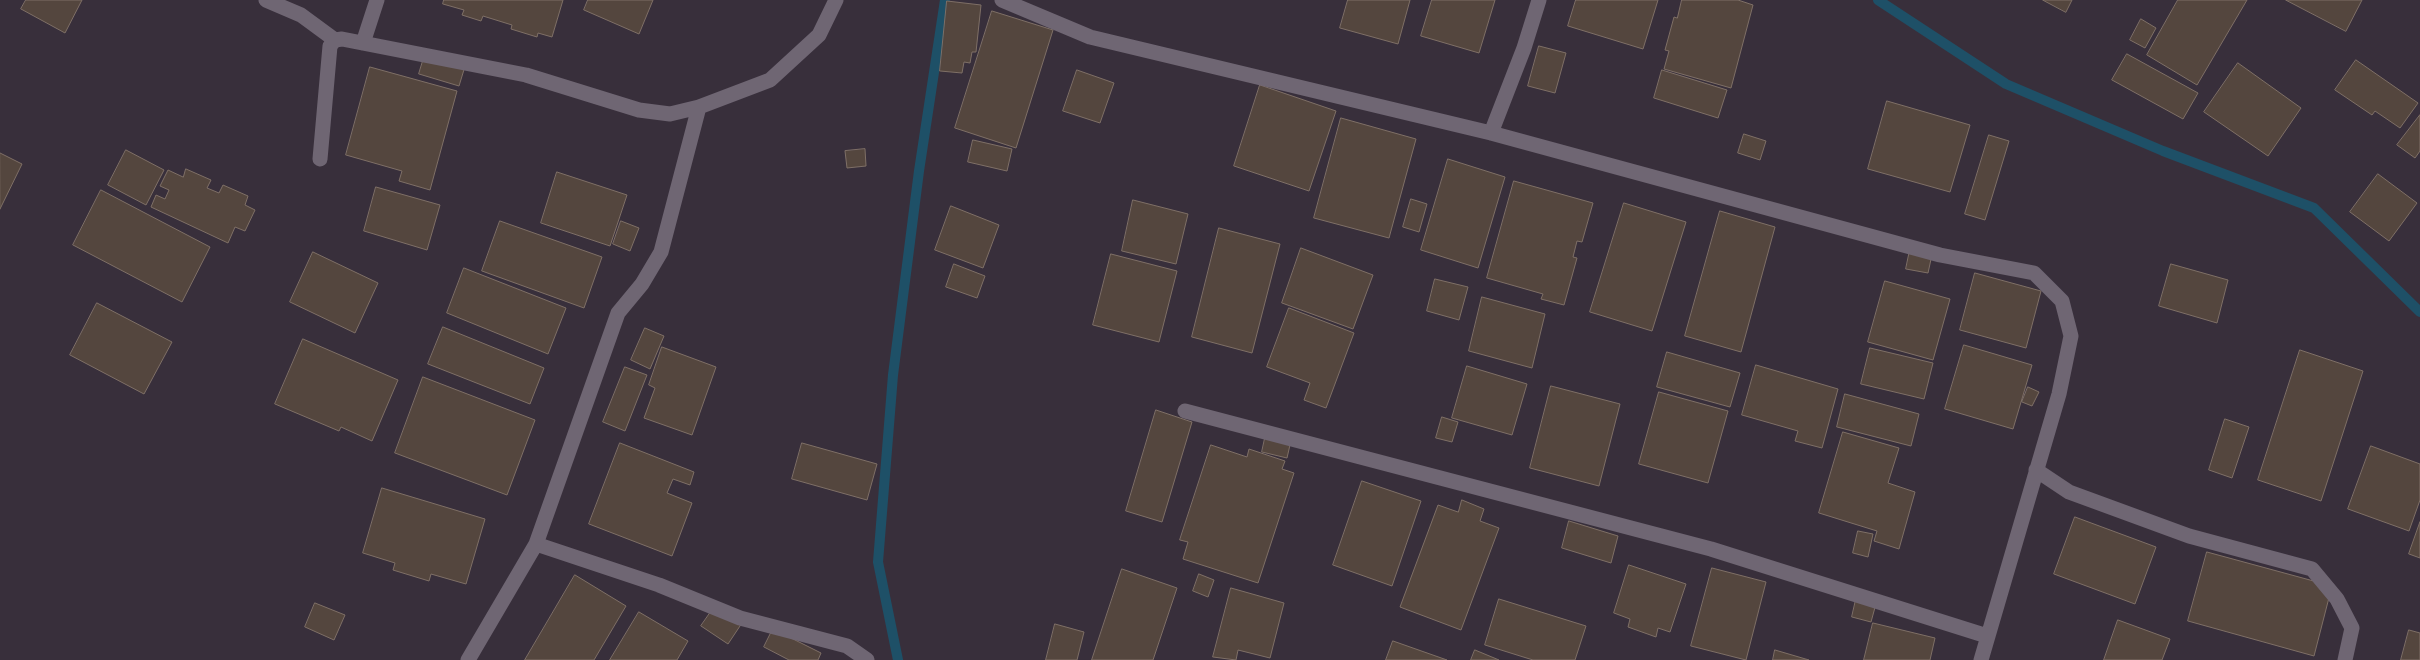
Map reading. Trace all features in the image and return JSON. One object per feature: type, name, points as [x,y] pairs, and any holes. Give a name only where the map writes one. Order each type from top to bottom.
[{"type":"street","points":[[266,0],[302,15],[335,40]]},
{"type":"street","points":[[363,43],[377,0]]},
{"type":"street","points":[[320,159],[330,46],[335,40],[342,38],[526,75],[639,110],[670,114],[699,107],[770,80],[819,35],[836,0]]},
{"type":"street","points":[[1002,0],[1090,37],[1491,133],[1940,255],[2034,273],[2062,301],[2071,336],[2059,394],[1981,660]]},
{"type":"street","points":[[1491,133],[1524,48],[1539,0]]},
{"type":"street","points":[[468,660],[536,544],[618,313],[642,284],[661,252],[699,107]]},
{"type":"street","points":[[1184,411],[1711,550],[1987,636]]},
{"type":"street","points":[[2036,470],[2069,492],[2189,536],[2312,569],[2337,599],[2352,628],[2345,660]]},
{"type":"street","points":[[536,544],[659,585],[740,618],[847,646],[867,660]]},
{"type":"building","points":[[26,0],[82,0],[65,33],[21,9]]},
{"type":"building","points":[[444,0],[563,0],[552,37],[538,33],[537,37],[511,29],[512,25],[483,16],[481,21],[462,15],[464,10],[443,4]]},
{"type":"building","points":[[588,0],[653,0],[639,34],[584,10]]},
{"type":"building","points":[[1348,0],[1410,0],[1398,44],[1340,28]]},
{"type":"building","points":[[1432,0],[1495,0],[1479,53],[1421,36]]},
{"type":"building","points":[[1576,0],[1658,0],[1643,49],[1568,26]]},
{"type":"building","points":[[1682,0],[1738,0],[1753,5],[1731,88],[1664,69],[1669,51],[1665,50],[1674,17],[1677,18]]},
{"type":"building","points":[[2043,0],[2072,0],[2066,12]]},
{"type":"building","points":[[2178,0],[2247,0],[2197,85],[2147,55]]},
{"type":"building","points":[[2286,0],[2362,0],[2346,31]]},
{"type":"building","points":[[947,1],[981,5],[976,52],[972,52],[970,63],[964,62],[962,73],[940,71]]},
{"type":"building","points":[[992,11],[1053,30],[1016,148],[955,128]]},
{"type":"building","points":[[2141,19],[2156,28],[2145,48],[2130,40]]},
{"type":"building","points":[[1539,46],[1566,53],[1555,93],[1528,86]]},
{"type":"building","points":[[426,51],[466,63],[459,86],[419,74]]},
{"type":"building","points":[[2127,54],[2198,93],[2183,119],[2112,80]]},
{"type":"building","points":[[2356,60],[2418,103],[2400,128],[2375,111],[2372,115],[2335,90]]},
{"type":"building","points":[[2238,63],[2301,108],[2268,156],[2204,112]]},
{"type":"building","points":[[370,67],[457,91],[430,190],[399,181],[402,171],[346,155]]},
{"type":"building","points":[[1077,70],[1114,83],[1100,123],[1063,111]]},
{"type":"building","points":[[1662,70],[1727,90],[1718,118],[1654,98]]},
{"type":"building","points":[[1260,85],[1336,111],[1309,191],[1234,166]]},
{"type":"building","points":[[1887,101],[1970,125],[1950,192],[1868,169]]},
{"type":"building","points":[[2420,115],[2420,151],[2415,158],[2397,145]]},
{"type":"building","points":[[1341,118],[1416,139],[1389,238],[1314,218]]},
{"type":"building","points":[[1744,134],[1766,141],[1760,160],[1738,153]]},
{"type":"building","points":[[1989,135],[2009,141],[1985,220],[1965,214]]},
{"type":"building","points":[[973,140],[1012,149],[1007,171],[968,162]]},
{"type":"building","points":[[865,149],[866,166],[847,168],[845,151]]},
{"type":"building","points":[[126,150],[164,170],[146,205],[108,185]]},
{"type":"building","points":[[0,153],[22,164],[0,209]]},
{"type":"building","points":[[1448,159],[1505,177],[1478,268],[1421,250]]},
{"type":"building","points":[[186,169],[211,180],[207,188],[219,193],[223,185],[248,196],[245,205],[255,210],[245,231],[235,227],[228,243],[151,207],[156,195],[165,199],[169,190],[160,186],[168,170],[183,177]]},
{"type":"building","points":[[557,172],[627,195],[610,246],[541,223]]},
{"type":"building","points":[[2378,174],[2417,203],[2389,241],[2350,212]]},
{"type":"building","points":[[1514,181],[1593,203],[1582,242],[1577,241],[1573,257],[1577,258],[1564,305],[1541,299],[1543,294],[1487,278]]},
{"type":"building","points":[[376,187],[440,205],[427,250],[364,231]]},
{"type":"building","points":[[101,190],[210,247],[182,302],[73,245]]},
{"type":"building","points":[[1411,199],[1427,204],[1419,232],[1403,227]]},
{"type":"building","points":[[1133,200],[1188,214],[1176,264],[1122,251]]},
{"type":"building","points":[[1624,203],[1686,222],[1652,331],[1590,312]]},
{"type":"building","points":[[951,206],[999,225],[983,268],[935,250]]},
{"type":"building","points":[[1720,211],[1775,227],[1741,352],[1685,336]]},
{"type":"building","points":[[500,221],[602,257],[584,308],[482,271]]},
{"type":"building","points":[[621,221],[639,228],[630,251],[613,244]]},
{"type":"building","points":[[1219,228],[1280,244],[1252,353],[1192,337]]},
{"type":"building","points":[[1911,245],[1933,250],[1928,273],[1906,269]]},
{"type":"building","points":[[1301,248],[1373,275],[1353,329],[1282,303]]},
{"type":"building","points":[[313,252],[378,283],[355,333],[290,302]]},
{"type":"building","points":[[1111,254],[1177,271],[1159,342],[1093,325]]},
{"type":"building","points":[[954,264],[985,276],[977,298],[946,287]]},
{"type":"building","points":[[2171,264],[2228,280],[2217,323],[2159,306]]},
{"type":"building","points":[[464,268],[566,308],[548,354],[447,313]]},
{"type":"building","points":[[1975,273],[2041,291],[2026,348],[1960,330]]},
{"type":"building","points":[[1435,279],[1468,287],[1459,320],[1427,311]]},
{"type":"building","points":[[1885,281],[1950,299],[1933,360],[1868,342]]},
{"type":"building","points":[[1482,297],[1545,314],[1532,368],[1469,351]]},
{"type":"building","points":[[97,303],[172,342],[144,394],[70,355]]},
{"type":"building","points":[[1289,308],[1354,333],[1326,408],[1304,400],[1310,383],[1267,367]]},
{"type":"building","points":[[443,327],[544,368],[530,404],[428,364]]},
{"type":"building","points":[[645,328],[664,336],[650,369],[631,360]]},
{"type":"building","points":[[303,339],[398,380],[372,441],[341,427],[339,431],[275,404]]},
{"type":"building","points":[[1964,345],[2032,365],[2013,429],[1945,409]]},
{"type":"building","points":[[662,347],[716,367],[692,435],[644,418],[655,388],[649,385]]},
{"type":"building","points":[[1870,348],[1933,363],[1924,399],[1861,384]]},
{"type":"building","points":[[2300,350],[2363,371],[2321,501],[2258,480]]},
{"type":"building","points":[[1667,352],[1740,373],[1730,407],[1657,387]]},
{"type":"building","points":[[1756,365],[1838,389],[1822,448],[1795,441],[1798,431],[1742,415]]},
{"type":"building","points":[[1467,366],[1527,384],[1512,435],[1452,418]]},
{"type":"building","points":[[625,367],[647,375],[625,431],[603,422]]},
{"type":"building","points":[[423,377],[535,420],[507,495],[395,453]]},
{"type":"building","points":[[1551,386],[1620,404],[1599,486],[1530,468]]},
{"type":"building","points":[[2028,387],[2039,392],[2032,406],[2022,402]]},
{"type":"building","points":[[1659,392],[1728,411],[1708,483],[1639,464]]},
{"type":"building","points":[[1845,394],[1919,414],[1911,446],[1837,427]]},
{"type":"building","points":[[1156,410],[1192,422],[1162,522],[1126,511]]},
{"type":"building","points":[[1442,417],[1458,422],[1452,442],[1436,438]]},
{"type":"building","points":[[2225,419],[2249,427],[2232,478],[2209,470]]},
{"type":"building","points":[[1267,429],[1292,436],[1287,458],[1262,452]]},
{"type":"building","points":[[1843,432],[1899,448],[1888,483],[1915,492],[1899,549],[1874,541],[1877,531],[1819,513]]},
{"type":"building","points":[[620,443],[694,472],[690,485],[673,479],[667,493],[692,503],[672,556],[589,524]]},
{"type":"building","points":[[802,443],[877,464],[867,500],[792,479]]},
{"type":"building","points":[[1211,445],[1247,457],[1249,449],[1285,461],[1282,469],[1294,473],[1258,583],[1183,559],[1188,542],[1180,540]]},
{"type":"building","points":[[2371,446],[2420,464],[2420,500],[2409,531],[2348,509]]},
{"type":"building","points":[[1362,481],[1421,501],[1392,586],[1333,565]]},
{"type":"building","points":[[382,488],[485,519],[466,584],[431,574],[429,581],[393,570],[395,563],[363,553]]},
{"type":"building","points":[[1462,500],[1484,509],[1480,521],[1499,528],[1461,630],[1400,607],[1438,505],[1458,512]]},
{"type":"building","points":[[2075,517],[2156,547],[2135,604],[2054,574]]},
{"type":"building","points":[[1569,521],[1618,536],[1611,563],[1562,548]]},
{"type":"building","points":[[2420,522],[2420,558],[2409,554]]},
{"type":"building","points":[[1858,531],[1873,534],[1868,557],[1853,553]]},
{"type":"building","points":[[2207,552],[2332,586],[2314,656],[2188,621]]},
{"type":"building","points":[[1629,565],[1686,584],[1670,632],[1658,628],[1656,637],[1628,627],[1630,619],[1614,613]]},
{"type":"building","points":[[1712,568],[1766,582],[1746,660],[1691,646]]},
{"type":"building","points":[[1122,569],[1177,588],[1153,660],[1092,660]]},
{"type":"building","points":[[1199,574],[1214,580],[1208,597],[1193,591]]},
{"type":"building","points":[[575,575],[626,606],[594,660],[525,660]]},
{"type":"building","points":[[1231,588],[1284,603],[1270,658],[1238,650],[1236,660],[1213,657]]},
{"type":"building","points":[[1857,595],[1877,600],[1871,622],[1852,617]]},
{"type":"building","points":[[1499,599],[1586,626],[1575,660],[1533,660],[1485,645]]},
{"type":"building","points":[[315,603],[345,615],[334,640],[305,627]]},
{"type":"building","points":[[715,606],[742,623],[728,644],[701,626]]},
{"type":"building","points":[[639,612],[688,641],[677,660],[610,660]]},
{"type":"building","points":[[2118,620],[2170,639],[2162,660],[2104,660]]},
{"type":"building","points":[[1873,623],[1935,638],[1930,660],[1864,660]]},
{"type":"building","points":[[1055,624],[1084,632],[1077,660],[1046,660]]},
{"type":"building","points":[[773,629],[821,653],[818,660],[789,660],[764,647]]},
{"type":"building","points":[[2409,630],[2420,633],[2420,660],[2401,660]]},
{"type":"building","points":[[1393,641],[1447,660],[1386,660]]},
{"type":"building","points":[[1475,650],[1499,660],[1471,660]]},
{"type":"building","points":[[1775,650],[1809,660],[1773,660]]},
{"type":"waterway","points":[[898,660],[878,562],[893,375],[919,171],[945,0]]},
{"type":"waterway","points":[[1878,0],[2006,84],[2163,151],[2314,208],[2420,312]]}]
